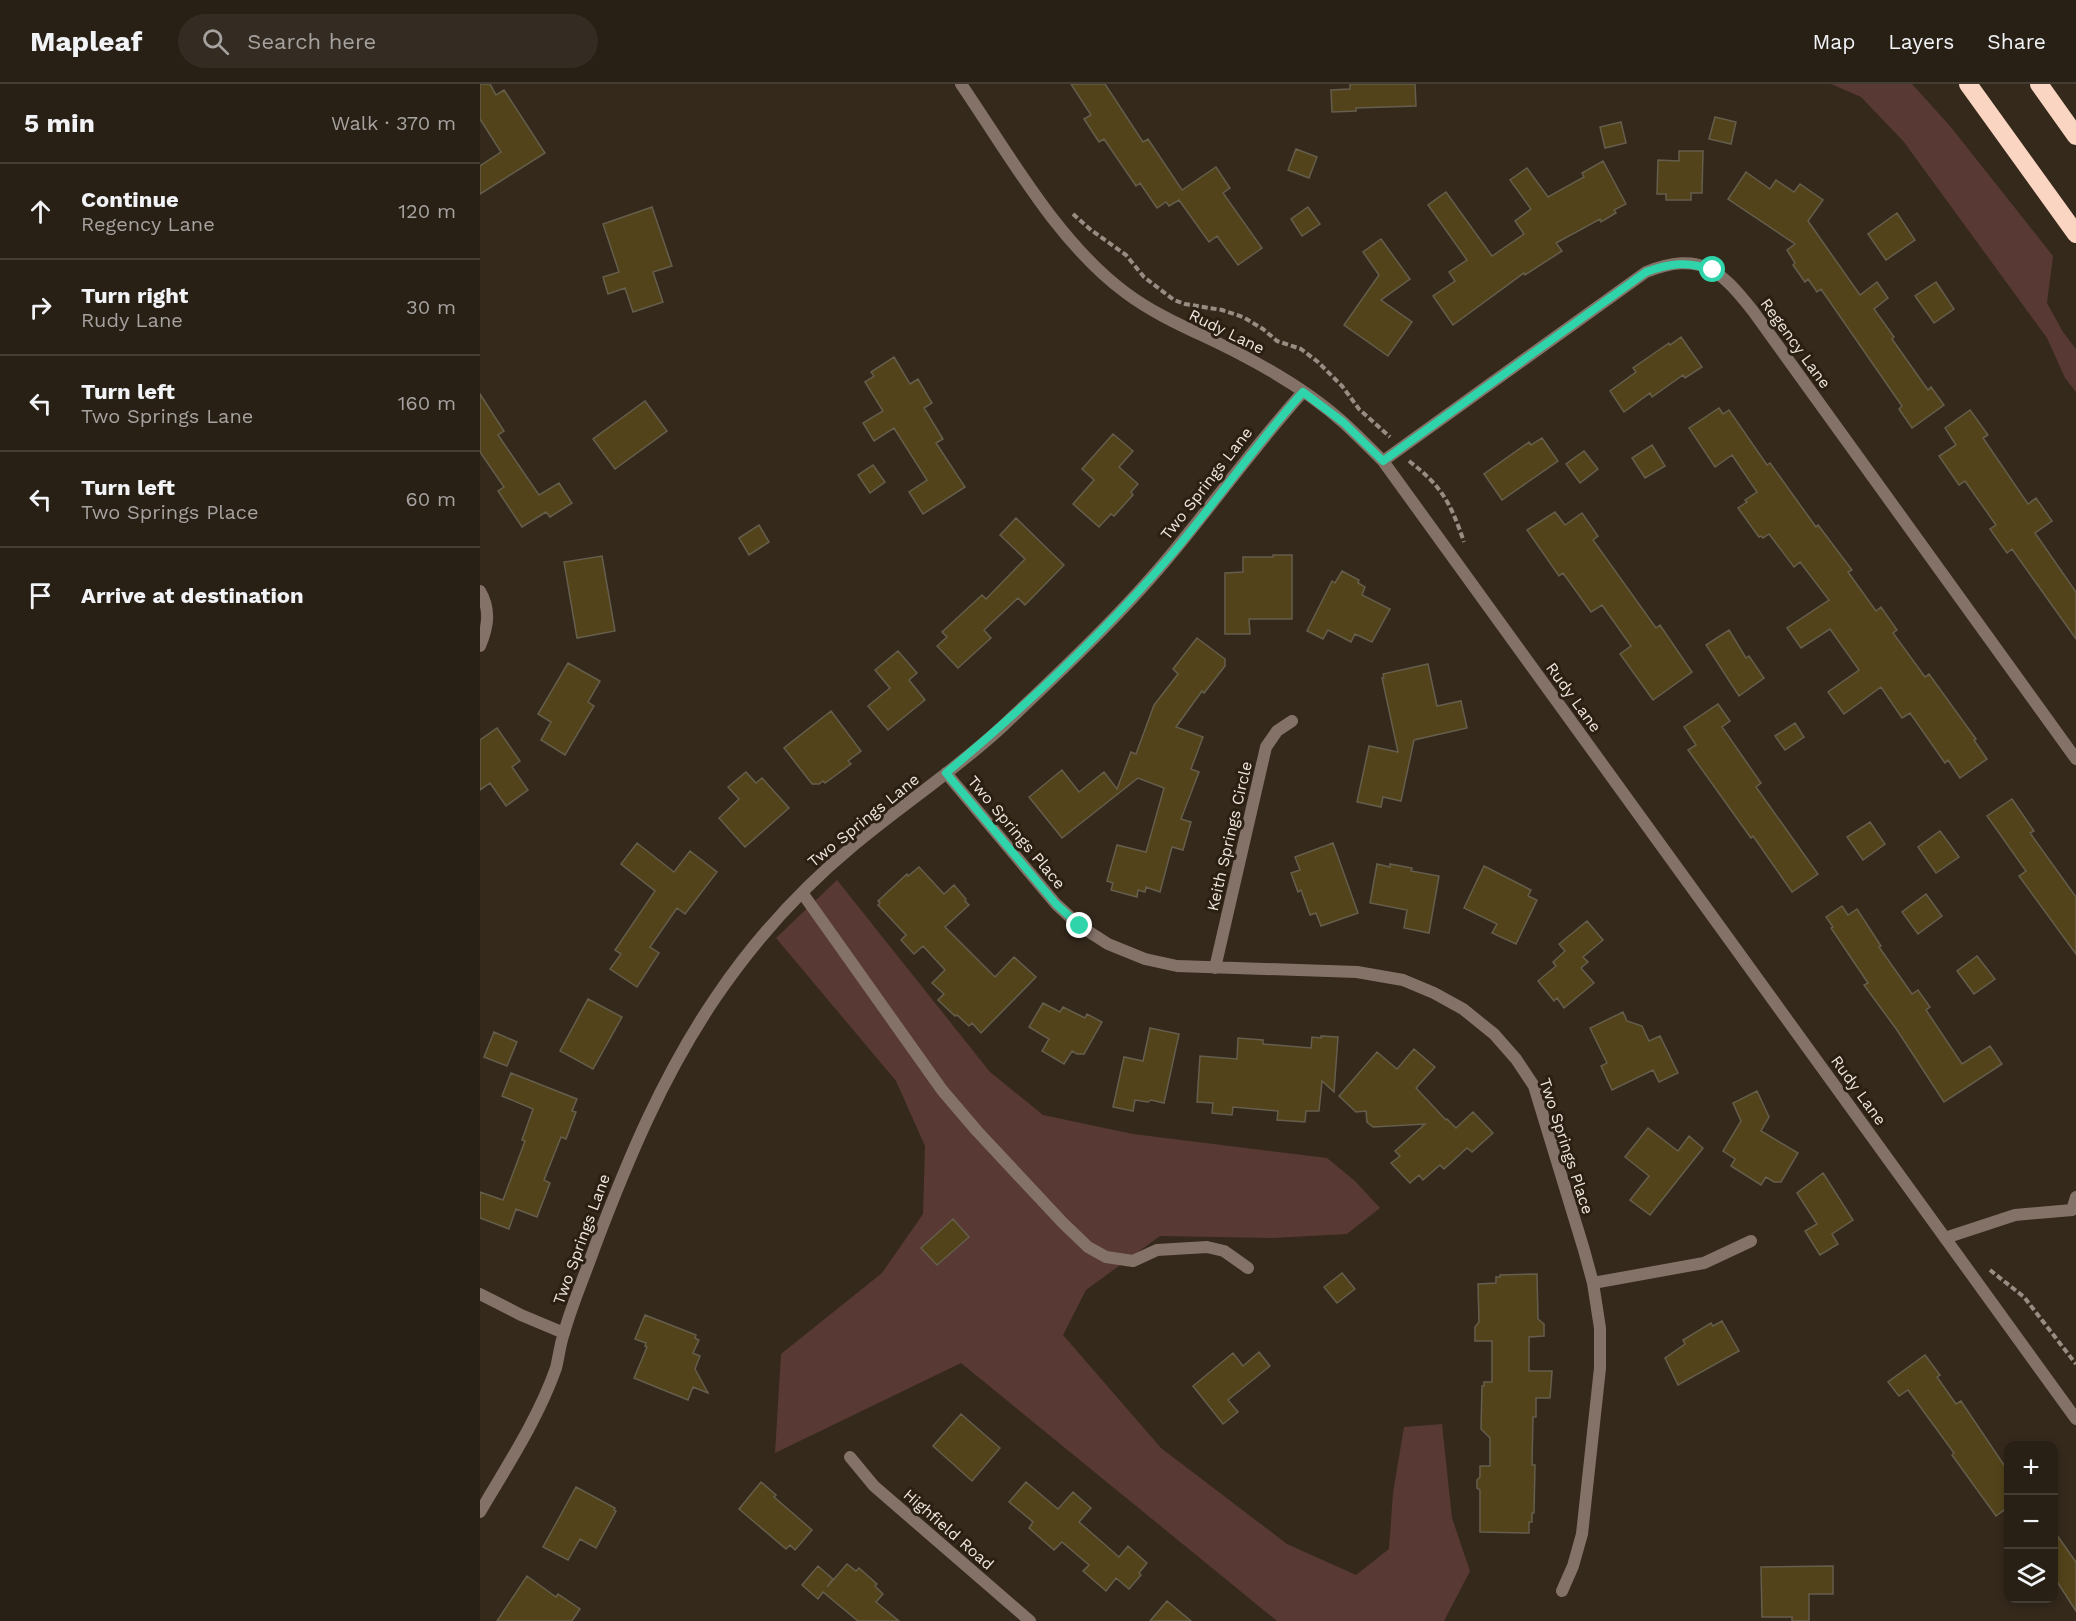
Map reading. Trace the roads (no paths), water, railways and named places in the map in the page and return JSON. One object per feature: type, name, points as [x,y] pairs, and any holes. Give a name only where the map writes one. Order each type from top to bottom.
[{"type":"highway","points":[[1968,84],[2076,234]]},
{"type":"highway","points":[[2039,84],[2076,136]]},
{"type":"street","name":"Rudy Lane","points":[[961,84],[1062,231],[1089,262],[1126,293],[1168,320],[1237,352],[1303,392],[1343,422],[1383,461],[2076,1419]]},
{"type":"street","name":"Regency Lane","points":[[1383,461],[1646,272],[1663,265],[1678,263],[1696,264],[1713,270],[1732,285],[1753,310],[2076,759]]},
{"type":"street","name":"Two Springs Lane","points":[[480,1512],[533,1420],[556,1366],[564,1333],[623,1172],[646,1118],[669,1074],[718,994],[768,930],[854,845],[1000,728],[1113,619],[1172,554],[1276,422],[1303,392]]},
{"type":"street","points":[[480,591],[488,612],[487,629],[480,646]]},
{"type":"street","name":"Keith Springs Circle","points":[[1215,968],[1266,747],[1276,731],[1293,721]]},
{"type":"street","name":"Two Springs Place","points":[[946,773],[1056,904],[1080,926],[1108,944],[1145,959],[1178,966],[1357,972],[1403,980],[1463,1009],[1494,1034],[1516,1059],[1534,1086],[1593,1283],[1600,1328],[1600,1368],[1582,1534],[1573,1566],[1562,1590]]},
{"type":"street","points":[[803,894],[942,1090],[1063,1223],[1088,1246],[1106,1257],[1133,1260],[1157,1250],[1207,1246],[1224,1251],[1248,1268]]},
{"type":"street","points":[[1945,1238],[2015,1215],[2074,1212],[2076,1197]]},
{"type":"street","points":[[1593,1283],[1704,1263],[1751,1241]]},
{"type":"street","points":[[480,1294],[564,1333]]},
{"type":"street","name":"Highfield Road","points":[[849,1458],[874,1486],[1030,1621]]}]
